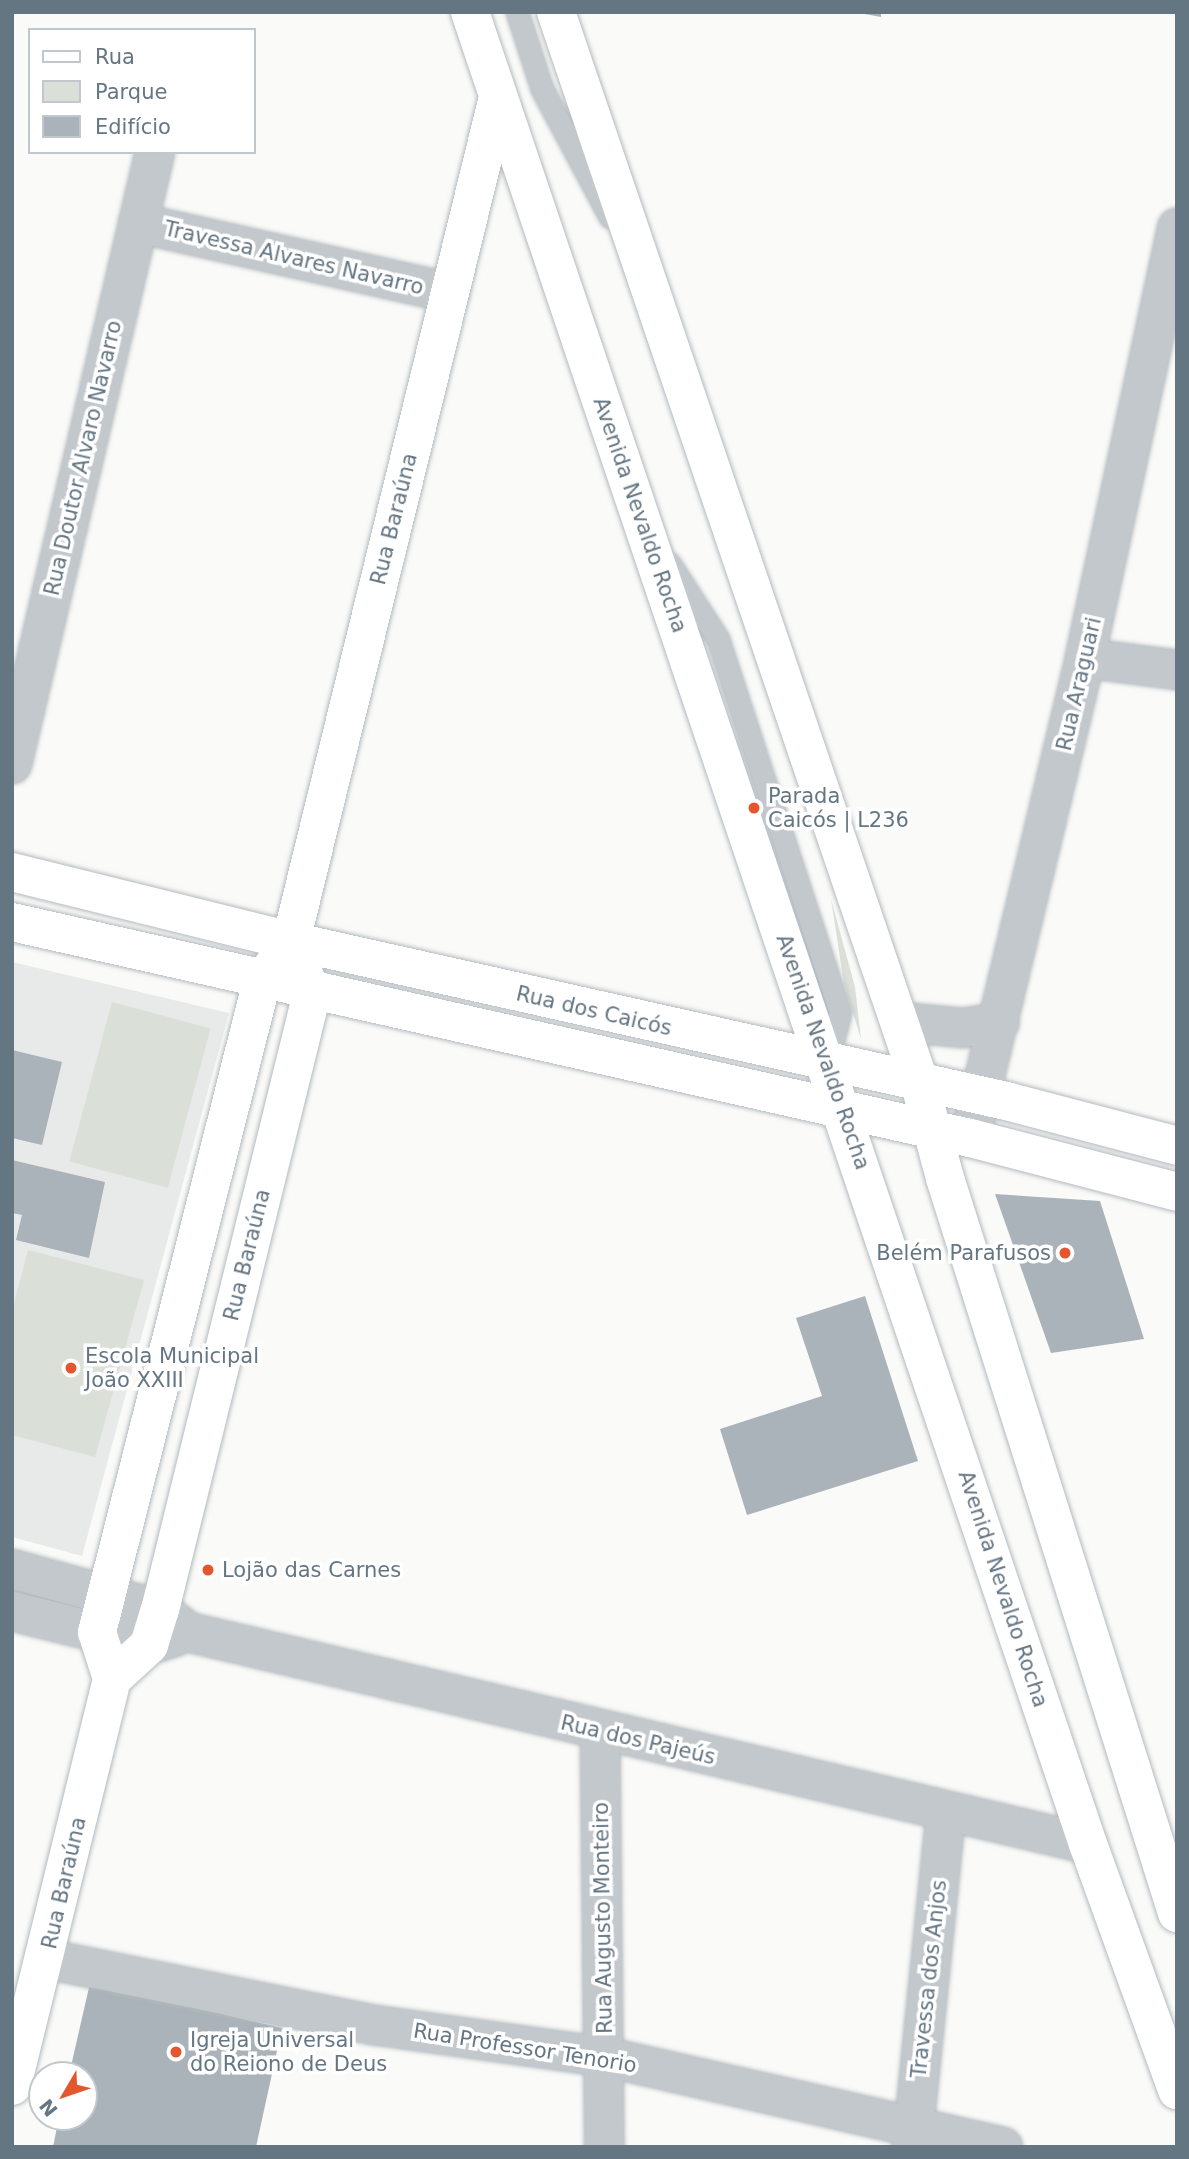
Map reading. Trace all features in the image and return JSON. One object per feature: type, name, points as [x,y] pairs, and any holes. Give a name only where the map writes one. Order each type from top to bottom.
[{"type":"main road","name":"Avenida Nevaldo Rocha","points":[[470,12],[844,1111],[1088,1843],[1177,2091]]},
{"type":"main road","points":[[556,12],[900,1022],[932,1130],[1166,1853],[1177,1913]]},
{"type":"main road","name":"Rua Baraúna","points":[[97,1632],[262,981],[291,941],[498,97]]},
{"type":"main road","name":"Rua dos Caicós","points":[[12,872],[291,941],[827,1063],[919,1081],[1177,1146]]},
{"type":"main road","name":"Rua dos Caicós","points":[[12,922],[312,993],[971,1138],[1177,1192]]},
{"type":"main road","points":[[291,941],[312,993]]},
{"type":"main road","name":"Rua Baraúna","points":[[166,1629],[312,993]]},
{"type":"main road","points":[[97,1632],[112,1679],[166,1629]]},
{"type":"main road","name":"Rua Baraúna","points":[[12,2086],[23,1998],[46,1959],[112,1679]]},
{"type":"street","name":"Rua Doutor Alvaro Navarro","points":[[12,764],[155,154]]},
{"type":"street","name":"Travessa Alvares Navarro","points":[[138,223],[450,293]]},
{"type":"street","name":"Rua Araguari","points":[[971,1138],[1169,298],[1177,228]]},
{"type":"street","points":[[1085,658],[1177,670]]},
{"type":"street","points":[[900,1022],[963,1028],[1000,1022]]},
{"type":"street","name":"Rua dos Pajeús","points":[[12,1569],[107,1595],[166,1629]]},
{"type":"street","name":"Rua dos Pajeús","points":[[12,1611],[97,1632],[166,1629],[1088,1843]]},
{"type":"street","name":"Rua Augusto Monteiro","points":[[600,1731],[606,2057],[604,2147]]},
{"type":"street","name":"Travessa dos Anjos","points":[[914,2137],[946,1812]]},
{"type":"street","name":"Rua Professor Tenorio","points":[[46,1959],[374,2025],[606,2057],[914,2137],[1003,2147]]},
{"type":"lane","points":[[517,12],[542,89],[655,303]]},
{"type":"shaded area","points":[[12,962],[229,1013],[82,1556],[12,1537]]},
{"type":"green space","points":[[831,899],[855,987],[861,1039],[844,984]]},
{"type":"green space","points":[[112,1002],[211,1028],[168,1188],[69,1161]]},
{"type":"green space","points":[[28,1250],[144,1280],[95,1457],[12,1435],[12,1311]]},
{"type":"building","points":[[854,12],[881,12],[881,17]]},
{"type":"building","points":[[12,1050],[62,1062],[42,1145],[12,1138]]},
{"type":"building","points":[[12,1160],[105,1182],[89,1258],[16,1240],[22,1215],[12,1213]]},
{"type":"building","points":[[995,1194],[1100,1201],[1144,1339],[1051,1353]]},
{"type":"building","points":[[865,1296],[918,1461],[747,1515],[720,1429],[822,1396],[796,1318]]},
{"type":"building","name":"Igreja Universal do Reiono de Deus","points":[[90,1983],[282,2028],[256,2147],[53,2147],[56,2131],[98,2131],[98,2061],[72,2061]]},
{"type":"place","name":"Parada Caicós | L236","points":[[754,808]]},
{"type":"place","name":"Belém Parafusos","points":[[1065,1253]]},
{"type":"place","name":"Escola Municipal João XXIII","points":[[71,1368]]},
{"type":"place","name":"Lojão das Carnes","points":[[208,1570]]},
{"type":"place","name":"Igreja Universal do Reiono de Deus","points":[[176,2052]]}]
